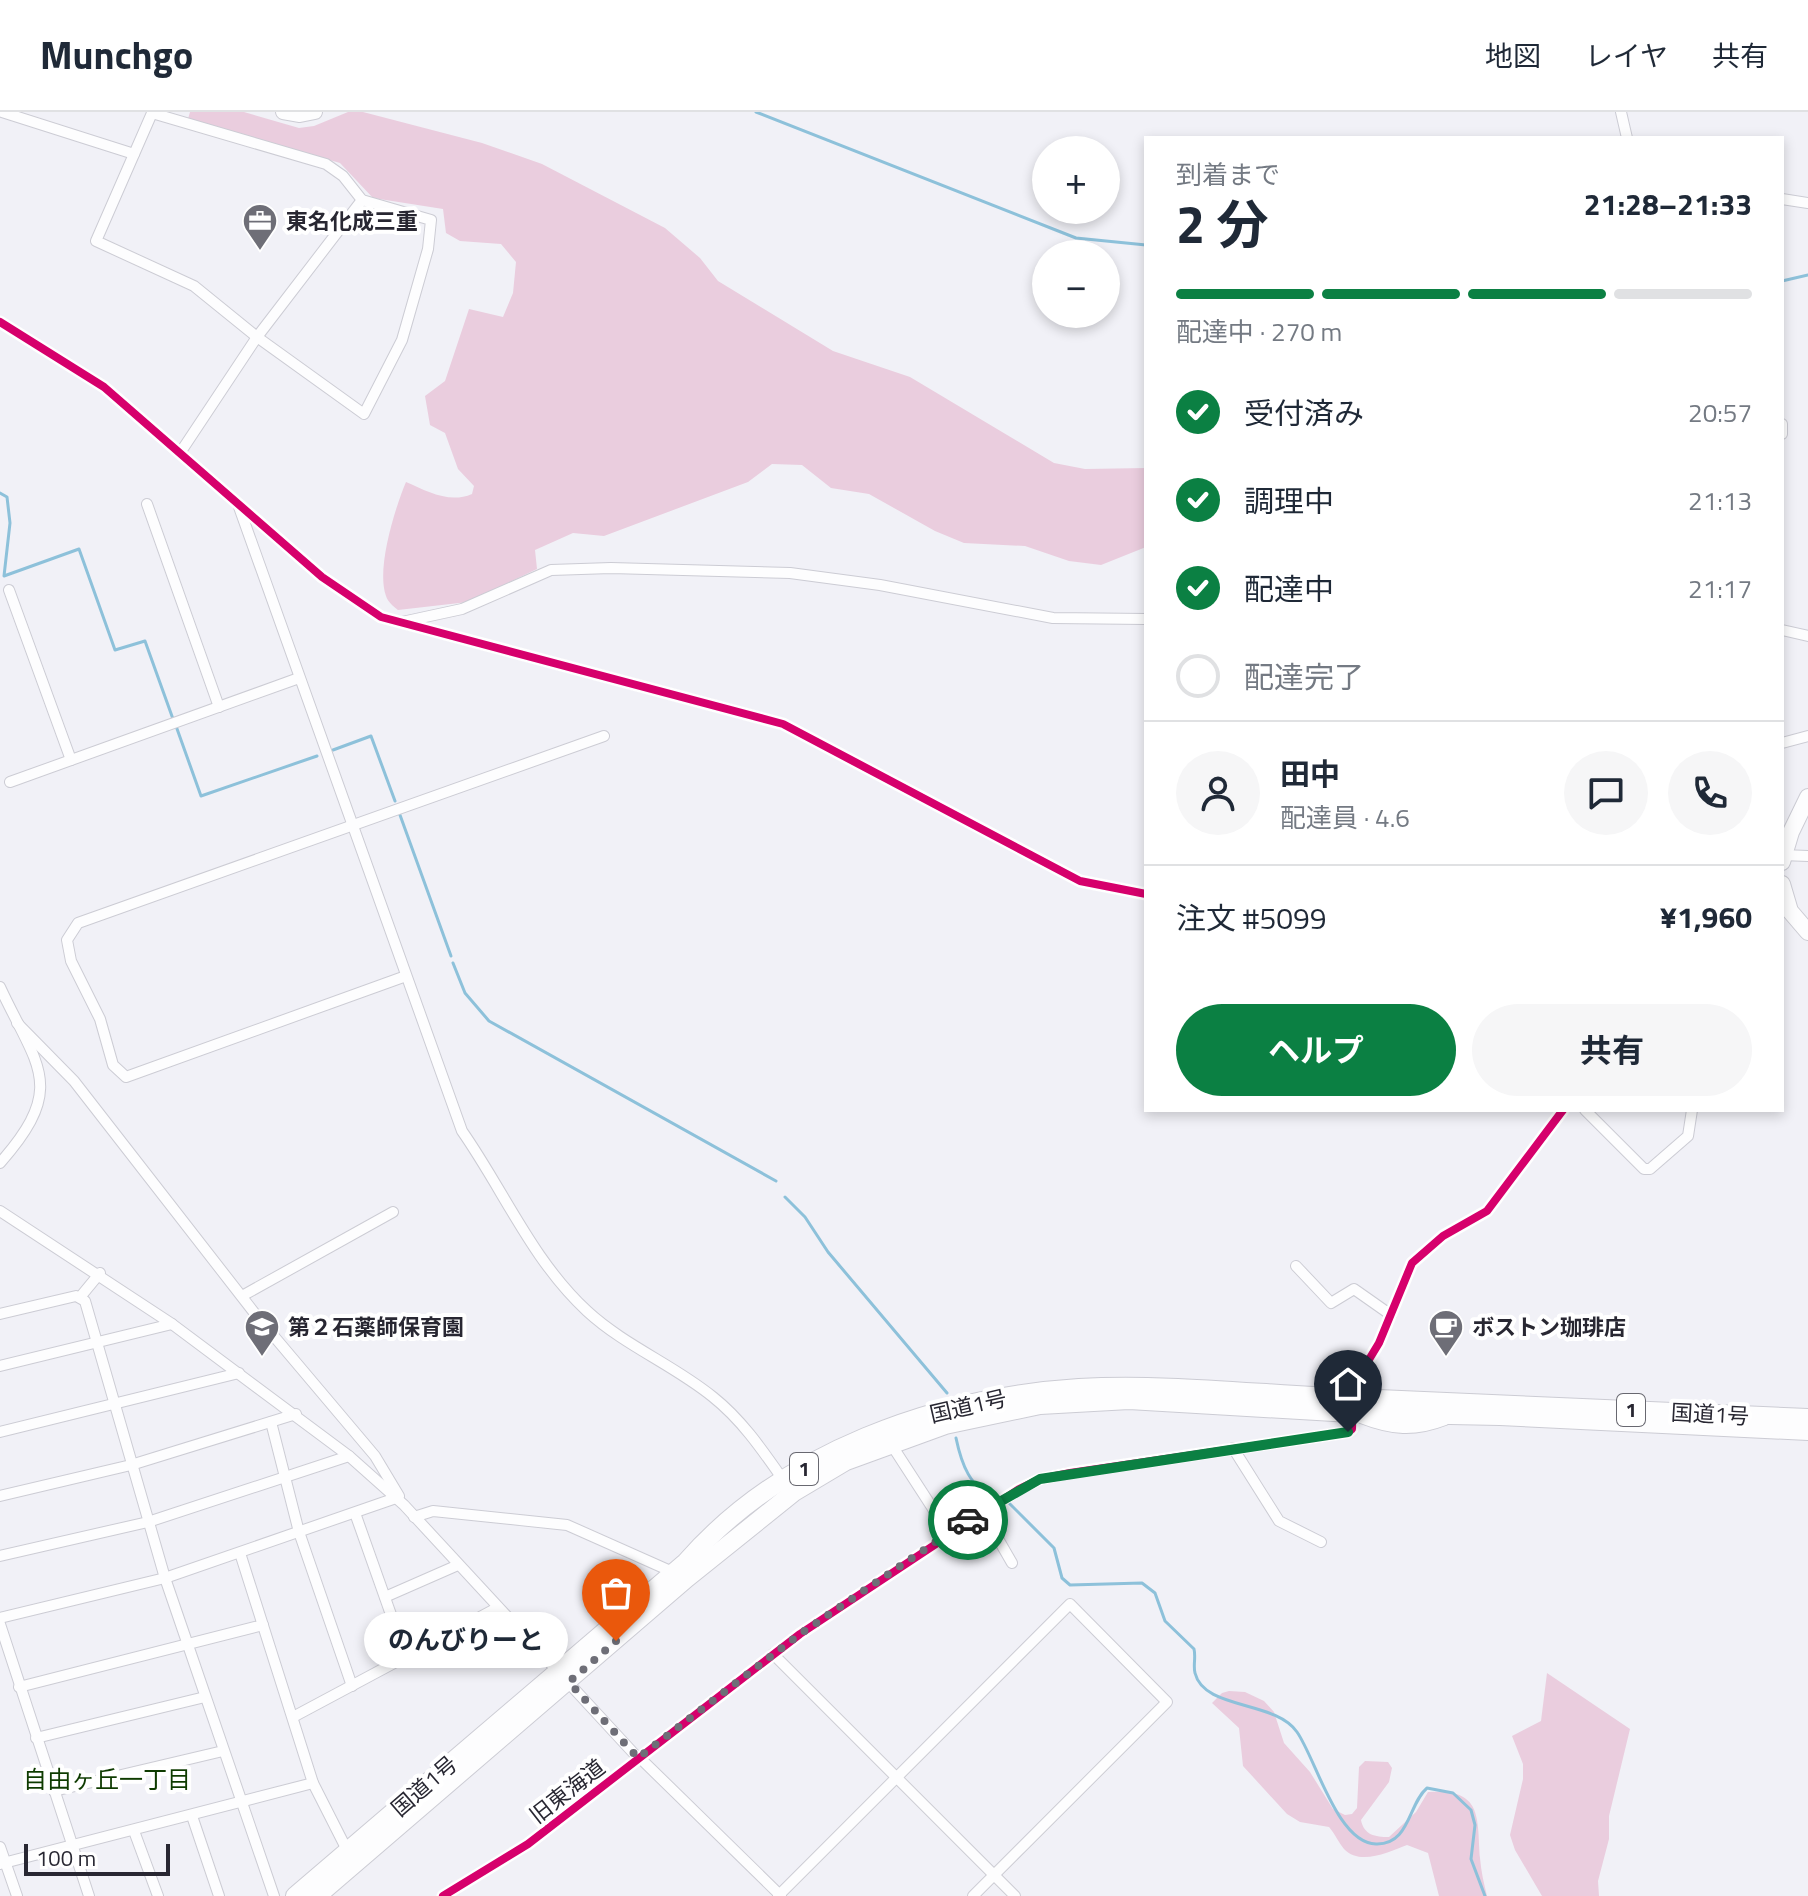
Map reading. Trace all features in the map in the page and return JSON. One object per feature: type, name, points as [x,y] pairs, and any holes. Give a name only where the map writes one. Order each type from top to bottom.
[{"type":"highway","name":"国道1号","points":[[317,1896],[681,1575],[794,1492],[846,1461],[945,1425],[1081,1395]]},
{"type":"highway","name":"国道1号","points":[[681,1575],[704,1541],[784,1481],[847,1445],[900,1424],[999,1397],[1081,1395],[1351,1413],[1679,1419]]},
{"type":"highway","name":"国道1号","points":[[1351,1413],[1679,1419],[1808,1431]]},
{"type":"highway","name":"国道1号","points":[[1726,1421],[1808,1418]]},
{"type":"highway","name":"国道1号","points":[[295,1896],[563,1676]]},
{"type":"main road","points":[[1784,852],[1808,797]]},
{"type":"main road","points":[[1784,898],[1808,932]]},
{"type":"street","points":[[2,112],[134,154]]},
{"type":"street","points":[[283,112],[300,115],[315,112]]},
{"type":"street","points":[[1621,112],[1627,136]]},
{"type":"street","points":[[152,113],[326,164],[343,176],[362,200],[431,220],[428,249],[402,340],[364,414],[175,275],[96,241],[152,113]]},
{"type":"street","points":[[1784,199],[1808,203]]},
{"type":"street","points":[[180,453],[257,337],[362,200]]},
{"type":"street","points":[[0,322],[82,370],[238,505],[363,607],[400,622],[783,724],[1080,881],[1144,894]]},
{"type":"street","points":[[147,504],[219,707]]},
{"type":"street","points":[[238,505],[462,1131],[495,1178],[526,1238],[598,1322],[725,1407],[784,1481]]},
{"type":"street","points":[[400,622],[472,605],[551,570],[611,568],[790,573],[880,585],[1053,618],[1144,619]]},
{"type":"street","points":[[9,590],[71,760]]},
{"type":"street","points":[[1784,630],[1808,636]]},
{"type":"street","points":[[10,782],[299,678]]},
{"type":"street","points":[[406,976],[126,1077],[113,1065],[100,1019],[71,961],[67,940],[78,923],[604,736]]},
{"type":"street","points":[[1784,742],[1808,736]]},
{"type":"street","points":[[1784,857],[1808,856]]},
{"type":"street","points":[[0,987],[43,1078],[42,1091],[20,1140],[0,1163]]},
{"type":"street","points":[[17,1023],[74,1081],[242,1296],[375,1456],[400,1501]]},
{"type":"street","points":[[1455,1416],[1426,1427],[1383,1428],[1351,1413],[1353,1386],[1379,1343],[1412,1263],[1443,1236],[1487,1211],[1561,1112]]},
{"type":"street","points":[[1587,1112],[1644,1169],[1650,1169],[1688,1136],[1692,1112]]},
{"type":"street","points":[[0,1211],[100,1273],[296,1414],[349,1456],[400,1501],[639,1758],[779,1895],[1070,1604],[1167,1702],[973,1896]]},
{"type":"street","points":[[242,1296],[393,1212]]},
{"type":"street","points":[[1296,1266],[1331,1303],[1354,1289],[1391,1315]]},
{"type":"street","points":[[0,1314],[81,1296],[100,1273]]},
{"type":"street","points":[[81,1296],[165,1578],[274,1896]]},
{"type":"street","points":[[0,1366],[172,1324]]},
{"type":"street","points":[[0,1432],[239,1373]]},
{"type":"street","name":"旧東海道","points":[[443,1896],[528,1844],[773,1654],[948,1532],[1040,1479],[1233,1448],[1351,1413]]},
{"type":"street","points":[[0,1496],[131,1465],[296,1414]]},
{"type":"street","points":[[271,1422],[299,1532],[352,1686]]},
{"type":"street","points":[[891,1444],[948,1532]]},
{"type":"street","points":[[1233,1448],[1279,1521],[1321,1542]]},
{"type":"street","points":[[0,1556],[148,1522],[349,1456]]},
{"type":"street","points":[[89,1896],[0,1621],[165,1578],[355,1513],[400,1501]]},
{"type":"street","points":[[414,1517],[433,1511],[567,1525],[681,1575]]},
{"type":"street","points":[[982,1511],[1012,1563]]},
{"type":"street","points":[[355,1513],[406,1657]]},
{"type":"street","points":[[240,1553],[313,1783],[348,1852]]},
{"type":"street","points":[[385,1597],[458,1565]]},
{"type":"street","points":[[293,1717],[497,1608]]},
{"type":"street","points":[[19,1687],[186,1642],[263,1625]]},
{"type":"street","points":[[773,1654],[1015,1896]]},
{"type":"street","points":[[36,1738],[205,1697]]},
{"type":"street","points":[[54,1791],[223,1751]]},
{"type":"street","points":[[3,1863],[313,1783]]},
{"type":"street","points":[[192,1816],[219,1896]]},
{"type":"street","points":[[134,1831],[158,1896]]},
{"type":"street","points":[[0,1847],[3,1863],[17,1896]]},
{"type":"street","points":[[283,1896],[329,1867]]},
{"type":"shaded area","points":[[190,112],[244,112],[299,128],[314,126],[348,112],[363,112],[482,143],[542,164],[665,228],[700,258],[718,281],[833,351],[910,377],[1054,463],[1085,469],[1144,468],[1144,548],[1101,565],[1069,561],[1025,546],[964,543],[935,531],[869,494],[831,488],[802,465],[772,464],[748,482],[604,536],[573,533],[535,550],[537,569],[468,602],[398,610],[386,596],[383,570],[392,522],[406,482],[438,495],[455,498],[472,494],[474,486],[458,469],[445,433],[430,425],[425,396],[445,381],[469,309],[503,317],[513,293],[516,262],[501,244],[460,241],[446,233],[443,209],[373,198],[340,163],[188,119]]},
{"type":"shaded area","points":[[1547,1673],[1630,1729],[1609,1816],[1609,1839],[1598,1881],[1599,1896],[1542,1896],[1515,1850],[1510,1835],[1523,1779],[1523,1764],[1512,1736],[1541,1721]]},
{"type":"shaded area","points":[[1245,1692],[1264,1701],[1274,1712],[1284,1743],[1310,1772],[1333,1809],[1345,1815],[1352,1814],[1357,1808],[1359,1767],[1365,1761],[1388,1762],[1392,1768],[1389,1782],[1361,1820],[1371,1834],[1389,1837],[1416,1812],[1428,1792],[1446,1792],[1468,1800],[1477,1818],[1487,1896],[1439,1896],[1428,1853],[1407,1845],[1375,1856],[1358,1857],[1344,1849],[1329,1827],[1300,1822],[1287,1814],[1243,1766],[1239,1728],[1212,1703],[1222,1693]]},
{"type":"waterway","points":[[756,112],[1076,238],[1144,245]]},
{"type":"waterway","points":[[1784,281],[1808,275]]},
{"type":"waterway","points":[[0,493],[7,497],[10,523],[4,576],[79,549],[115,650],[145,641],[173,719]]},
{"type":"waterway","points":[[176,726],[201,796],[317,756]]},
{"type":"waterway","points":[[333,750],[371,736],[395,801]]},
{"type":"waterway","points":[[400,815],[451,956]]},
{"type":"waterway","points":[[453,963],[465,993],[489,1021],[776,1181]]},
{"type":"waterway","points":[[785,1197],[805,1217],[828,1252],[947,1393]]},
{"type":"waterway","points":[[956,1438],[964,1466],[973,1482],[997,1496]]},
{"type":"waterway","points":[[1008,1502],[1054,1548],[1062,1578],[1070,1585],[1142,1583],[1155,1593],[1165,1621],[1194,1649],[1194,1670],[1201,1685],[1225,1699],[1273,1714],[1287,1722],[1297,1732],[1339,1815],[1362,1840],[1376,1844],[1396,1838],[1427,1788],[1453,1793],[1471,1810],[1475,1825],[1471,1859],[1485,1896]]},
{"type":"cycle path","points":[[0,322],[104,387],[322,577],[381,617],[783,724],[1080,881],[1144,894]]},
{"type":"cycle path","points":[[443,1896],[528,1844],[800,1634],[1019,1489],[1040,1479],[1070,1473],[1348,1432],[1352,1429],[1353,1386],[1379,1343],[1412,1263],[1443,1236],[1487,1211],[1561,1112]]},
{"type":"way so far","points":[[616,1641],[569,1682],[638,1758],[800,1634],[968,1520]]},
{"type":"place","name":"東名化成三重","points":[[260,252]]},
{"type":"place","name":"第２石薬師保育園","points":[[262,1358]]},
{"type":"place","name":"ボストン珈琲店","points":[[1446,1358]]},
{"type":"place","name":"のんびりーと","points":[[616,1641]]},
{"type":"district","name":"自由ヶ丘一丁目","points":[[107,1780]]},
{"type":"route","points":[[968,1520],[1040,1479],[1286,1439],[1348,1432]]}]
